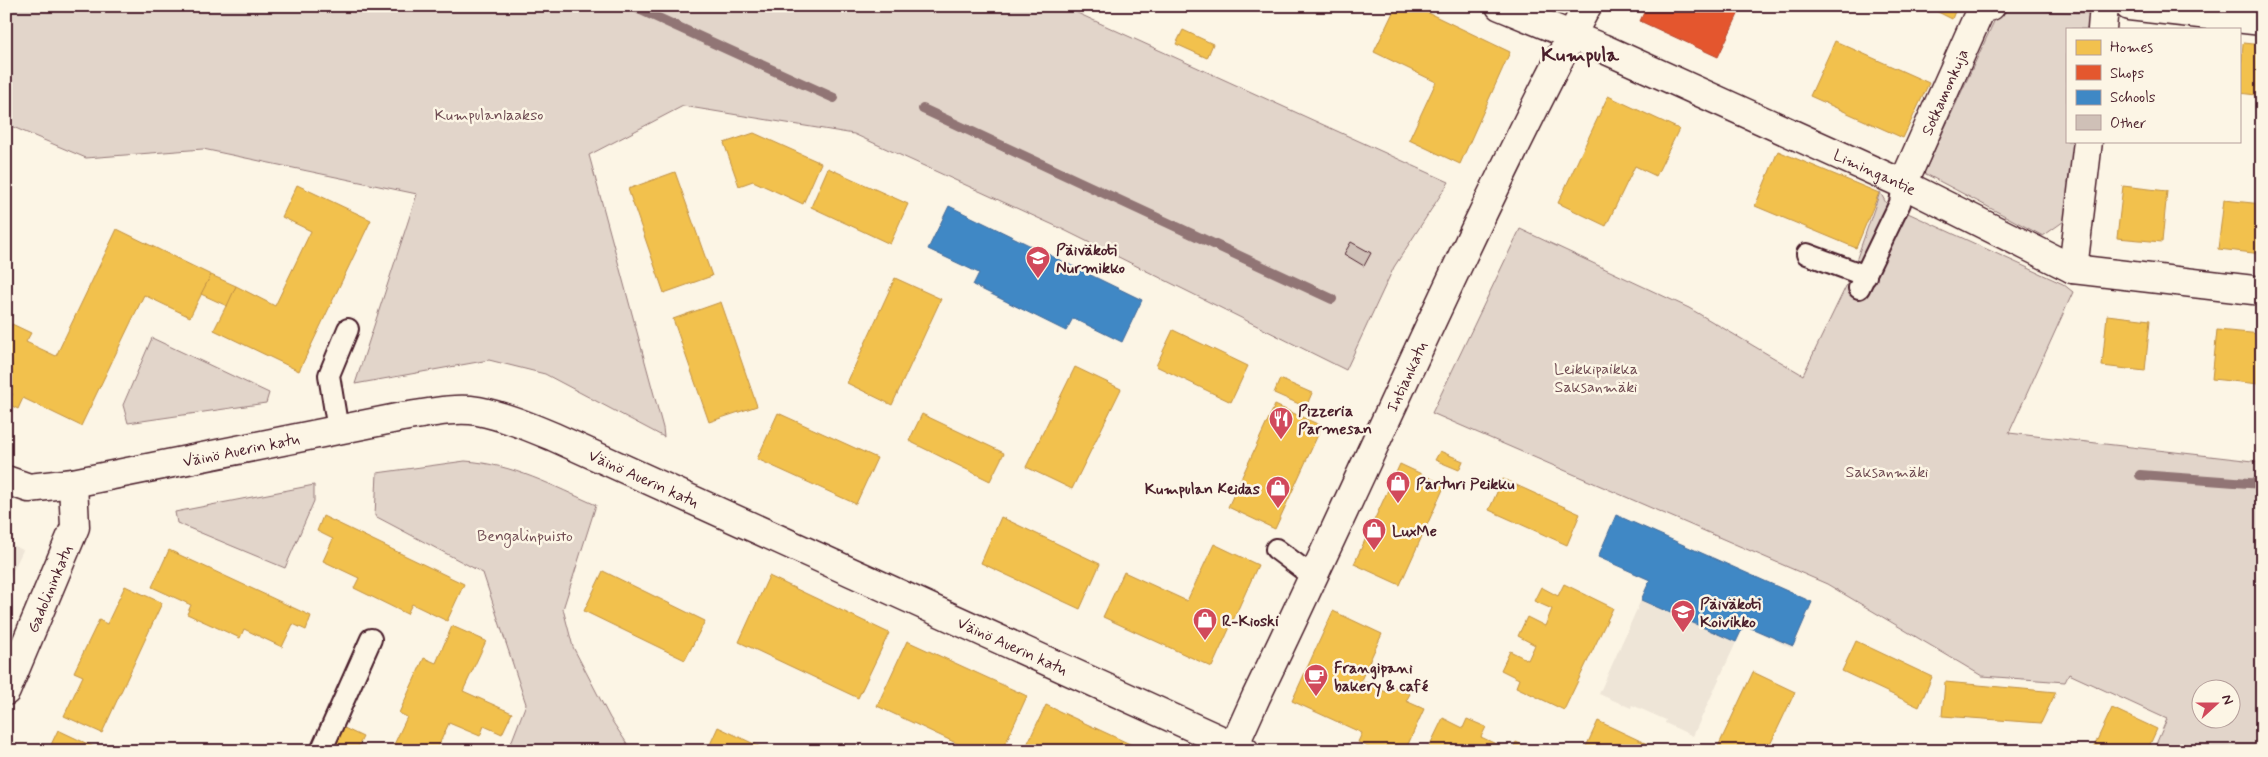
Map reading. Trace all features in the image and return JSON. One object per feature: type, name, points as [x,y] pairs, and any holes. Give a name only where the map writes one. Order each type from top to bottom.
[{"type":"street","name":"Limingantie","points":[[1500,6],[1571,37],[1612,52],[1903,184],[2073,269],[2262,291]]},
{"type":"street","name":"Intiankatu","points":[[1238,749],[1312,576],[1457,267],[1587,6]]},
{"type":"street","name":"Sotkamonkuja","points":[[1903,184],[1981,9],[1991,6]]},
{"type":"street","points":[[2102,28],[2104,6]]},
{"type":"street","points":[[2129,6],[2262,21]]},
{"type":"street","points":[[2073,269],[2088,142]]},
{"type":"street","name":"Väinö Auerin katu","points":[[6,480],[30,488],[73,483],[338,430],[440,412],[476,411],[516,422],[591,454],[1238,749]]},
{"type":"street","name":"Gadolininkatu","points":[[6,691],[75,527],[73,483]]},
{"type":"lane","points":[[1808,254],[1863,282],[1900,203],[1903,184]]},
{"type":"lane","points":[[338,430],[329,375],[348,329]]},
{"type":"lane","points":[[1276,549],[1312,576]]},
{"type":"lane","points":[[321,751],[371,639]]},
{"type":"shaded area","name":"Päiväkoti Koivikko","points":[[1616,515],[1812,602],[1791,648],[1744,625],[1693,736],[1665,723],[1666,720],[1632,705],[1631,708],[1599,694],[1650,580],[1598,557]]},
{"type":"shaded area","points":[[6,542],[23,550],[6,586]]},
{"type":"green space","name":"Kumpulanlaakso","points":[[6,6],[1062,6],[1449,182],[1394,267],[1346,370],[1060,228],[854,134],[683,106],[589,155],[664,437],[545,374],[489,360],[355,384],[417,194],[203,149],[86,158],[6,124]]},
{"type":"green space","points":[[2021,6],[2052,12],[2093,13],[2092,28],[2066,28],[2066,142],[2078,142],[2067,219],[2043,236],[1924,173],[1997,15]]},
{"type":"green space","name":"Saksanmäki","points":[[1880,192],[1886,203],[2063,284],[2073,292],[2009,433],[2262,462],[2262,751],[2153,751],[2167,719],[2069,674],[2065,682],[1982,676],[1827,584],[1432,413],[1520,229],[1689,308],[1803,375],[1850,278]]},
{"type":"green space","points":[[152,338],[269,393],[266,403],[128,423],[123,405]]},
{"type":"green space","name":"Bengalinpuisto","points":[[465,461],[500,466],[516,471],[596,505],[563,609],[573,647],[610,718],[632,751],[508,751],[526,704],[483,573],[375,516],[377,473]]},
{"type":"green space","points":[[314,485],[314,501],[285,568],[177,523],[175,512]]},
{"type":"building: Homes","points":[[1396,6],[1414,6],[1510,52],[1460,164],[1409,140],[1436,82],[1374,52]]},
{"type":"building: Homes","points":[[1926,6],[1957,6],[1952,19]]},
{"type":"building: Homes","points":[[1183,30],[1213,44],[1207,58],[1176,44]]},
{"type":"building: Homes","points":[[1835,41],[1929,83],[1903,138],[1810,96]]},
{"type":"building: Homes","points":[[2243,43],[2262,45],[2262,98],[2256,98],[2256,95],[2240,93]]},
{"type":"building: Homes","points":[[1608,96],[1679,129],[1656,176],[1635,166],[1606,226],[1558,203]]},
{"type":"building: Homes","points":[[754,133],[821,163],[803,204],[753,181],[739,186],[724,143]]},
{"type":"building: Homes","points":[[1778,151],[1879,193],[1856,248],[1755,206]]},
{"type":"building: Homes","points":[[828,168],[908,204],[890,244],[811,207]]},
{"type":"building: Homes","points":[[675,172],[712,276],[664,293],[628,189]]},
{"type":"building: Homes","points":[[297,185],[371,220],[299,371],[214,330],[236,286],[275,306],[311,231],[282,217]]},
{"type":"building: Homes","points":[[2123,186],[2167,191],[2162,242],[2117,238]]},
{"type":"building: Homes","points":[[2224,200],[2262,204],[2262,254],[2218,249]]},
{"type":"building: Homes","points":[[117,229],[211,275],[190,317],[144,295],[81,426],[23,398],[18,409],[8,404],[13,394],[6,390],[6,333],[8,333],[12,324],[31,333],[26,342],[56,356]]},
{"type":"building: Homes","points":[[211,275],[236,286],[227,306],[201,294]]},
{"type":"building: Homes","points":[[895,278],[941,299],[892,405],[847,383]]},
{"type":"building: Homes","points":[[721,302],[757,406],[709,422],[673,319]]},
{"type":"building: Homes","points":[[2107,315],[2150,320],[2145,371],[2102,366]]},
{"type":"building: Homes","points":[[1173,330],[1248,366],[1231,402],[1156,366]]},
{"type":"building: Homes","points":[[2217,330],[2262,334],[2259,384],[2212,379]]},
{"type":"building: Homes","points":[[1075,367],[1121,389],[1072,489],[1026,467]]},
{"type":"building: Homes","points":[[1280,379],[1312,393],[1306,407],[1274,393]]},
{"type":"building: Homes","points":[[1275,405],[1322,426],[1275,529],[1228,507]]},
{"type":"building: Homes","points":[[778,413],[877,458],[856,504],[757,459]]},
{"type":"building: Homes","points":[[922,414],[1004,453],[990,481],[909,441]]},
{"type":"building: Homes","points":[[1440,451],[1463,461],[1459,470],[1435,460]]},
{"type":"building: Homes","points":[[1400,464],[1445,485],[1400,585],[1354,564]]},
{"type":"building: Homes","points":[[1503,479],[1580,514],[1567,545],[1489,510]]},
{"type":"building: Homes","points":[[323,516],[464,584],[447,621],[412,604],[407,614],[354,588],[359,578],[323,561],[333,539],[317,531]]},
{"type":"building: Homes","points":[[1001,517],[1100,564],[1080,609],[981,563]]},
{"type":"building: Homes","points":[[1214,544],[1258,565],[1212,667],[1103,617],[1124,572],[1187,601]]},
{"type":"building: Homes","points":[[169,550],[311,616],[306,630],[293,624],[282,647],[244,629],[240,638],[187,614],[191,605],[152,587]]},
{"type":"building: Homes","points":[[603,571],[705,621],[685,660],[584,611]]},
{"type":"building: Homes","points":[[769,576],[889,633],[858,698],[739,642]]},
{"type":"building: Homes","points":[[1564,584],[1613,608],[1564,710],[1516,687],[1519,679],[1501,670],[1510,651],[1528,660],[1535,645],[1518,636],[1527,617],[1545,626],[1552,609],[1534,601],[1541,587],[1558,596]]},
{"type":"building: Homes","points":[[125,586],[162,603],[102,733],[64,716],[83,676],[74,672],[99,620],[107,624]]},
{"type":"building: Homes","points":[[1333,611],[1382,634],[1361,680],[1386,692],[1389,684],[1410,694],[1406,701],[1424,709],[1405,751],[1392,747],[1390,751],[1376,751],[1358,742],[1362,733],[1292,701]]},
{"type":"building: Homes","points":[[452,626],[486,641],[463,691],[512,713],[502,734],[484,726],[480,736],[449,723],[436,751],[391,751],[407,717],[399,713],[424,658],[436,663]]},
{"type":"building: Homes","points":[[907,641],[1027,696],[1002,751],[973,751],[877,706]]},
{"type":"building: Homes","points":[[1856,641],[1932,677],[1919,707],[1842,671]]},
{"type":"building: Homes","points":[[1753,672],[1795,692],[1767,751],[1716,751]]},
{"type":"building: Homes","points":[[1945,682],[2056,692],[2041,723],[1942,716]]},
{"type":"building: Homes","points":[[1046,705],[1104,732],[1145,751],[1024,751]]},
{"type":"building: Homes","points":[[2112,708],[2157,729],[2147,751],[2092,751]]},
{"type":"building: Homes","points":[[1443,718],[1463,728],[1467,719],[1486,727],[1481,737],[1511,751],[1427,751]]},
{"type":"building: Homes","points":[[1598,721],[1662,751],[1584,751]]},
{"type":"building: Homes","points":[[340,726],[363,737],[356,751],[328,751]]},
{"type":"building: Homes","points":[[718,727],[769,751],[707,751]]},
{"type":"building: Homes","points":[[58,730],[94,747],[92,751],[48,751]]},
{"type":"building: Homes","points":[[1516,742],[1534,751],[1512,751]]},
{"type":"building: Shops","points":[[1647,6],[1742,6],[1718,57],[1640,21]]},
{"type":"building: Schools","name":"Päiväkoti Nurmikko","points":[[949,206],[1142,300],[1122,342],[1073,318],[1066,331],[973,285],[979,273],[928,249]]},
{"type":"building: Schools","points":[[1616,515],[1812,602],[1793,646],[1744,625],[1736,642],[1641,600],[1650,580],[1598,557]]},
{"type":"building: Other","points":[[1351,242],[1371,253],[1364,266],[1344,254]]},
{"type":"waterway","points":[[632,6],[834,98]]},
{"type":"waterway","points":[[923,109],[1332,299]]},
{"type":"waterway","points":[[2140,475],[2262,484]]},
{"type":"place","name":"Päiväkoti Nurmikko","points":[[1038,279]]},
{"type":"place","name":"Pizzeria Parmesan","points":[[1281,440]]},
{"type":"place","name":"Parturi Peikku","points":[[1398,504]]},
{"type":"place","name":"Kumpulan Keidas","points":[[1278,509]]},
{"type":"place","name":"LuxMe","points":[[1374,551]]},
{"type":"place","name":"Päiväkoti Koivikko","points":[[1683,633]]},
{"type":"place","name":"R-Kioski","points":[[1205,641]]},
{"type":"place","name":"Frangipani bakery & café","points":[[1316,697]]},
{"type":"district","name":"Kumpula","points":[[1580,54]]},
{"type":"park label","name":"Leikkipaikka Saksanmäki","points":[[1596,377]]}]
